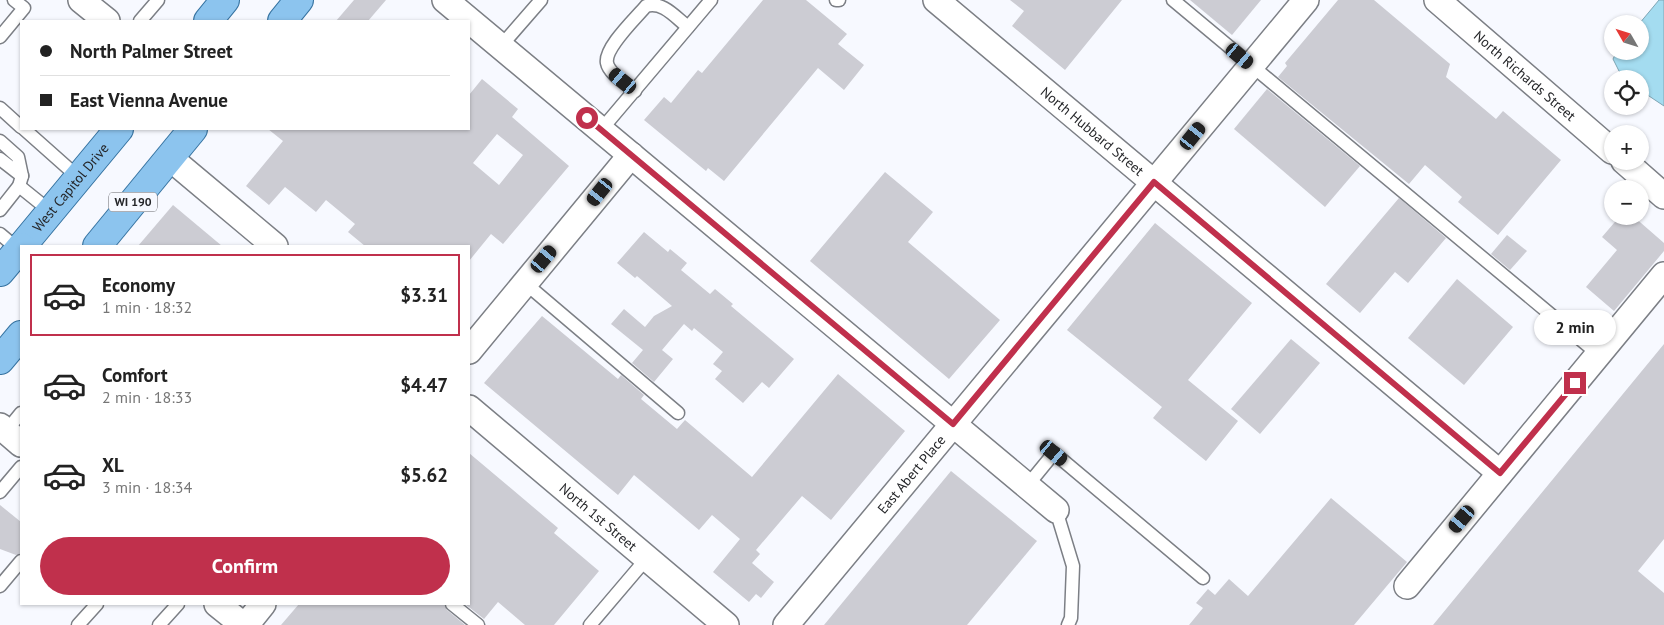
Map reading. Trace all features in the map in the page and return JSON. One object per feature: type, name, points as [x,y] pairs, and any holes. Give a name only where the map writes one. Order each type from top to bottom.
[{"type":"main road","points":[[209,20],[225,0]]},
{"type":"main road","points":[[283,20],[299,0]]},
{"type":"main road","name":"West Capitol Drive","points":[[0,272],[20,244],[118,130]]},
{"type":"main road","name":"WI 190","points":[[97,245],[192,130]]},
{"type":"main road","points":[[0,360],[20,336]]},
{"type":"street","name":"North Hubbard Street","points":[[936,0],[1500,473]]},
{"type":"street","name":"East Abert Place","points":[[786,625],[1306,0]]},
{"type":"street","name":"North Richards Street","points":[[1437,0],[1604,144]]},
{"type":"street","points":[[456,12],[467,20]]},
{"type":"street","points":[[470,23],[602,130],[1056,510]]},
{"type":"street","points":[[470,350],[631,155]]},
{"type":"street","points":[[170,158],[274,245]]},
{"type":"street","points":[[1634,170],[1664,196]]},
{"type":"street","points":[[1407,586],[1664,275]]},
{"type":"street","name":"North 1st Street","points":[[470,409],[726,625]]},
{"type":"street","points":[[218,605],[244,625],[262,605]]},
{"type":"lane","points":[[141,20],[158,0]]},
{"type":"lane","points":[[501,46],[541,0]]},
{"type":"lane","points":[[602,130],[711,0]]},
{"type":"lane","points":[[1173,0],[1598,354]]},
{"type":"lane","points":[[0,36],[23,3]]},
{"type":"lane","points":[[635,91],[612,71],[607,63],[609,50],[646,6],[654,4],[662,6],[688,27]]},
{"type":"lane","points":[[0,108],[20,125]]},
{"type":"lane","points":[[25,130],[78,178]]},
{"type":"lane","points":[[0,141],[18,157],[20,181],[0,210]]},
{"type":"lane","points":[[0,159],[50,211]]},
{"type":"lane","points":[[525,283],[678,413]]},
{"type":"lane","points":[[1027,486],[1054,453],[1203,578]]},
{"type":"lane","points":[[0,492],[20,468]]},
{"type":"lane","points":[[1056,510],[1073,566],[1071,618],[1068,625]]},
{"type":"lane","points":[[590,625],[647,558]]},
{"type":"lane","points":[[0,586],[20,562]]},
{"type":"lane","points":[[78,625],[96,605]]},
{"type":"lane","points":[[159,625],[177,605]]},
{"type":"lane","points":[[453,605],[478,625]]},
{"type":"water","points":[[1659,0],[1664,0],[1664,106],[1649,96],[1649,70],[1618,70],[1614,60],[1649,60],[1649,15],[1646,15]]},
{"type":"building","points":[[354,0],[386,0],[369,20],[337,20]]},
{"type":"building","points":[[763,0],[806,0],[847,34],[838,44],[864,65],[844,90],[818,68],[724,181],[708,168],[706,171],[644,120],[664,97],[671,103],[698,70],[702,73]]},
{"type":"building","points":[[1010,0],[1122,0],[1065,70],[1012,26],[1024,11]]},
{"type":"building","points":[[1190,0],[1261,0],[1232,35]]},
{"type":"building","points":[[1338,0],[1374,0],[1450,64],[1446,77],[1496,119],[1503,111],[1561,160],[1498,235],[1458,202],[1462,197],[1425,165],[1409,184],[1278,77],[1287,66],[1285,63]]},
{"type":"building","points":[[482,79],[518,109],[512,117],[569,166],[503,244],[491,234],[470,260],[470,245],[364,245],[348,232],[355,224],[326,200],[316,212],[285,187],[269,205],[246,186],[283,141],[269,130],[470,130],[470,94]],"holes":[[[497,134],[523,155],[499,185],[473,163]]]},
{"type":"building","points":[[1267,89],[1360,166],[1325,207],[1234,129]]},
{"type":"building","points":[[885,172],[933,212],[908,242],[1000,320],[949,379],[810,261]]},
{"type":"building","points":[[1399,198],[1446,238],[1408,283],[1395,272],[1360,313],[1326,284]]},
{"type":"building","points":[[173,205],[221,245],[139,245]]},
{"type":"building","points":[[1155,223],[1252,303],[1188,380],[1238,421],[1206,461],[1153,418],[1162,407],[1067,330]]},
{"type":"building","points":[[1612,225],[1643,225],[1664,243],[1664,251],[1614,311],[1586,287],[1617,250],[1602,237]]},
{"type":"building","points":[[644,232],[668,252],[670,249],[687,263],[681,270],[710,294],[715,289],[733,304],[731,306],[794,359],[769,388],[762,382],[743,403],[715,379],[722,371],[713,364],[723,352],[694,328],[692,331],[684,324],[662,350],[673,359],[654,382],[632,363],[643,350],[611,324],[624,309],[645,327],[654,316],[672,306],[637,276],[635,278],[617,263]]},
{"type":"building","points":[[1507,235],[1527,251],[1510,270],[1491,254]]},
{"type":"building","points":[[1457,279],[1513,327],[1464,385],[1408,338]]},
{"type":"building","points":[[542,316],[618,379],[621,375],[644,395],[641,399],[677,429],[685,420],[752,477],[838,374],[905,431],[831,520],[802,496],[756,550],[760,554],[752,563],[774,582],[761,598],[756,594],[749,602],[713,572],[740,539],[712,515],[699,530],[634,475],[618,495],[484,383]]},
{"type":"building","points":[[1291,339],[1320,363],[1260,434],[1231,409]]},
{"type":"building","points":[[1664,344],[1664,539],[1638,571],[1664,593],[1664,625],[1433,625]]},
{"type":"building","points":[[470,454],[558,528],[554,533],[599,571],[554,625],[525,625],[498,602],[484,619],[466,605],[470,605]]},
{"type":"building","points":[[951,471],[1037,541],[967,625],[824,625]]},
{"type":"building","points":[[1331,498],[1407,562],[1354,625],[1189,625],[1203,608],[1196,603],[1208,589],[1215,595],[1229,579],[1248,596]]},
{"type":"building","points":[[0,505],[20,521],[20,553],[16,555],[0,549]]},
{"type":"building","points":[[298,605],[444,605],[447,610],[465,625],[281,625]]},
{"type":"route","points":[[587,118],[953,424],[1154,182],[1500,473],[1575,383]]}]
